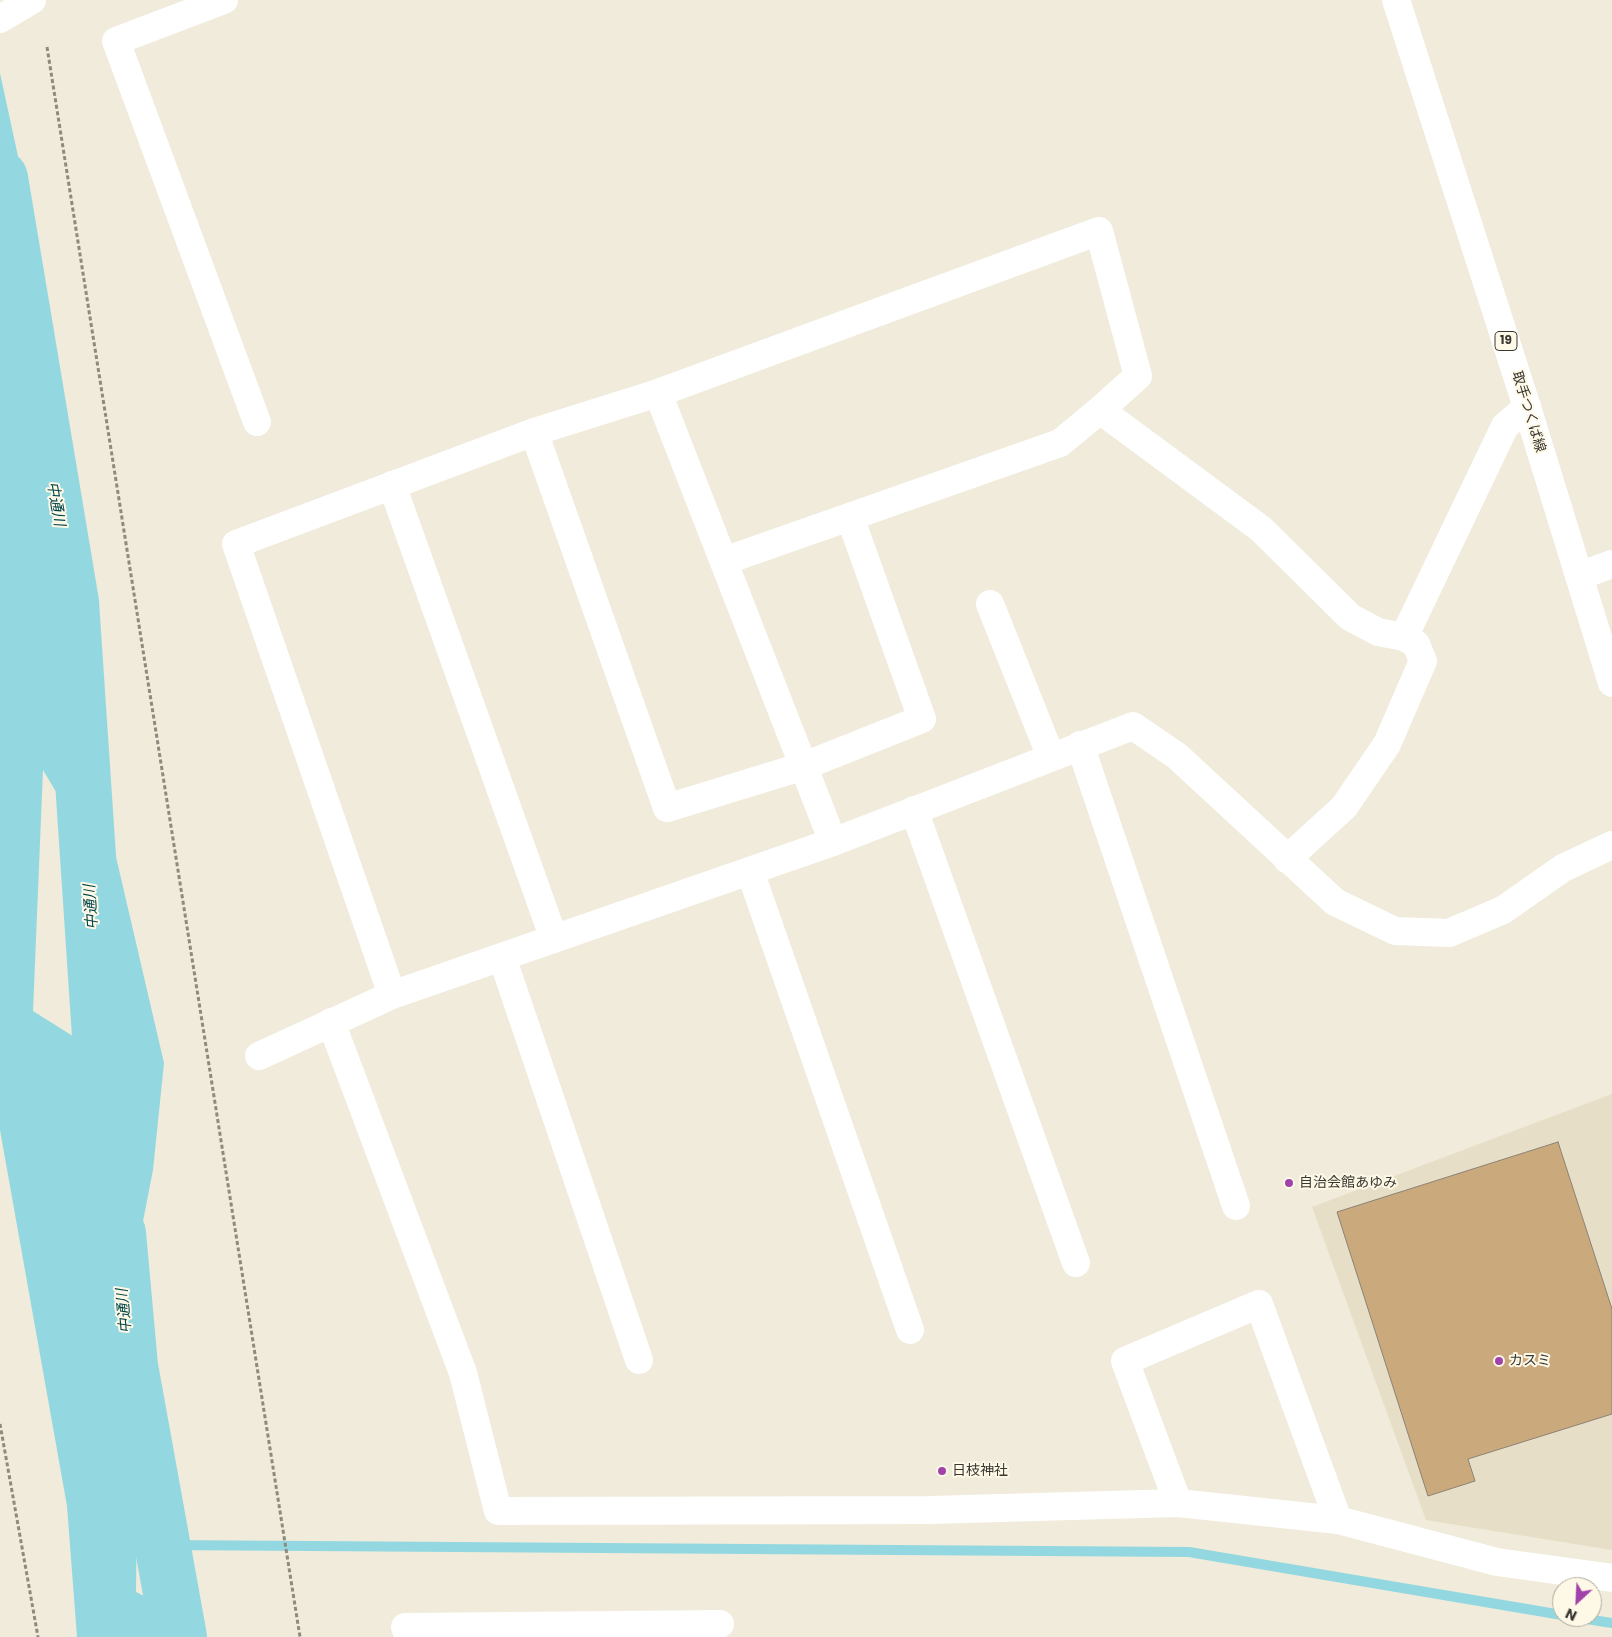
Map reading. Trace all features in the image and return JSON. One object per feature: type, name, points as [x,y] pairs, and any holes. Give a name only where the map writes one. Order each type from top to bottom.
[{"type":"street","points":[[224,0],[116,41],[258,422]]},
{"type":"street","name":"取手つくば線","points":[[1396,0],[1527,407],[1612,683]]},
{"type":"street","points":[[392,995],[236,544],[534,432],[658,393],[1099,232],[1138,376],[1100,410],[1060,443],[724,562]]},
{"type":"street","points":[[658,393],[833,842]]},
{"type":"street","points":[[1404,637],[1505,426],[1527,407]]},
{"type":"street","points":[[1100,410],[1261,529],[1350,617],[1378,632],[1404,637],[1416,644],[1422,660],[1387,744],[1344,808],[1287,859]]},
{"type":"street","points":[[534,432],[667,808],[804,766],[922,719],[850,516]]},
{"type":"street","points":[[392,485],[554,939]]},
{"type":"street","points":[[1579,576],[1612,564]]},
{"type":"street","points":[[990,604],[1051,756]]},
{"type":"street","points":[[259,1056],[392,995],[833,842],[1051,756],[1133,726],[1177,756],[1335,902],[1395,931],[1449,933],[1503,910],[1563,868],[1612,845]]},
{"type":"street","points":[[1080,745],[1236,1206]]},
{"type":"street","points":[[914,810],[1076,1263]]},
{"type":"street","points":[[750,871],[910,1330]]},
{"type":"street","points":[[502,957],[639,1360]]},
{"type":"street","points":[[331,1022],[462,1373],[498,1511],[930,1510],[1178,1503],[1338,1520],[1497,1562],[1612,1578]]},
{"type":"street","points":[[1178,1503],[1125,1361],[1259,1304],[1338,1520]]},
{"type":"street","points":[[409,1637],[406,1626],[597,1631],[720,1624]]},
{"type":"path","points":[[46,47],[300,1637]]},
{"type":"path","points":[[0,1424],[38,1637]]},
{"type":"shaded area","name":"カスミ","points":[[1612,1094],[1612,1550],[1426,1520],[1312,1207]]},
{"type":"water","points":[[0,73],[19,161],[32,496],[164,1063],[153,1170],[119,1344],[137,1505],[136,1592],[197,1622],[204,1637],[77,1637],[67,1506],[0,1130]],"holes":[[[43,770],[113,887],[76,1038],[33,1011]]]},
{"type":"building","name":"カスミ","points":[[1558,1142],[1612,1309],[1612,1414],[1468,1459],[1475,1481],[1428,1496],[1337,1212]]},
{"type":"waterway","name":"中通川","points":[[0,178],[71,602],[100,1036]]},
{"type":"waterway","name":"中通川","points":[[118,1233],[130,1366],[179,1637]]},
{"type":"waterway","points":[[162,1545],[1189,1552],[1552,1613]]},
{"type":"waterway","points":[[1602,1621],[1612,1623]]},
{"type":"place","name":"自治会館あゆみ","points":[[1289,1183]]},
{"type":"place","name":"カスミ","points":[[1499,1361]]},
{"type":"place","name":"日枝神社","points":[[942,1471]]}]
